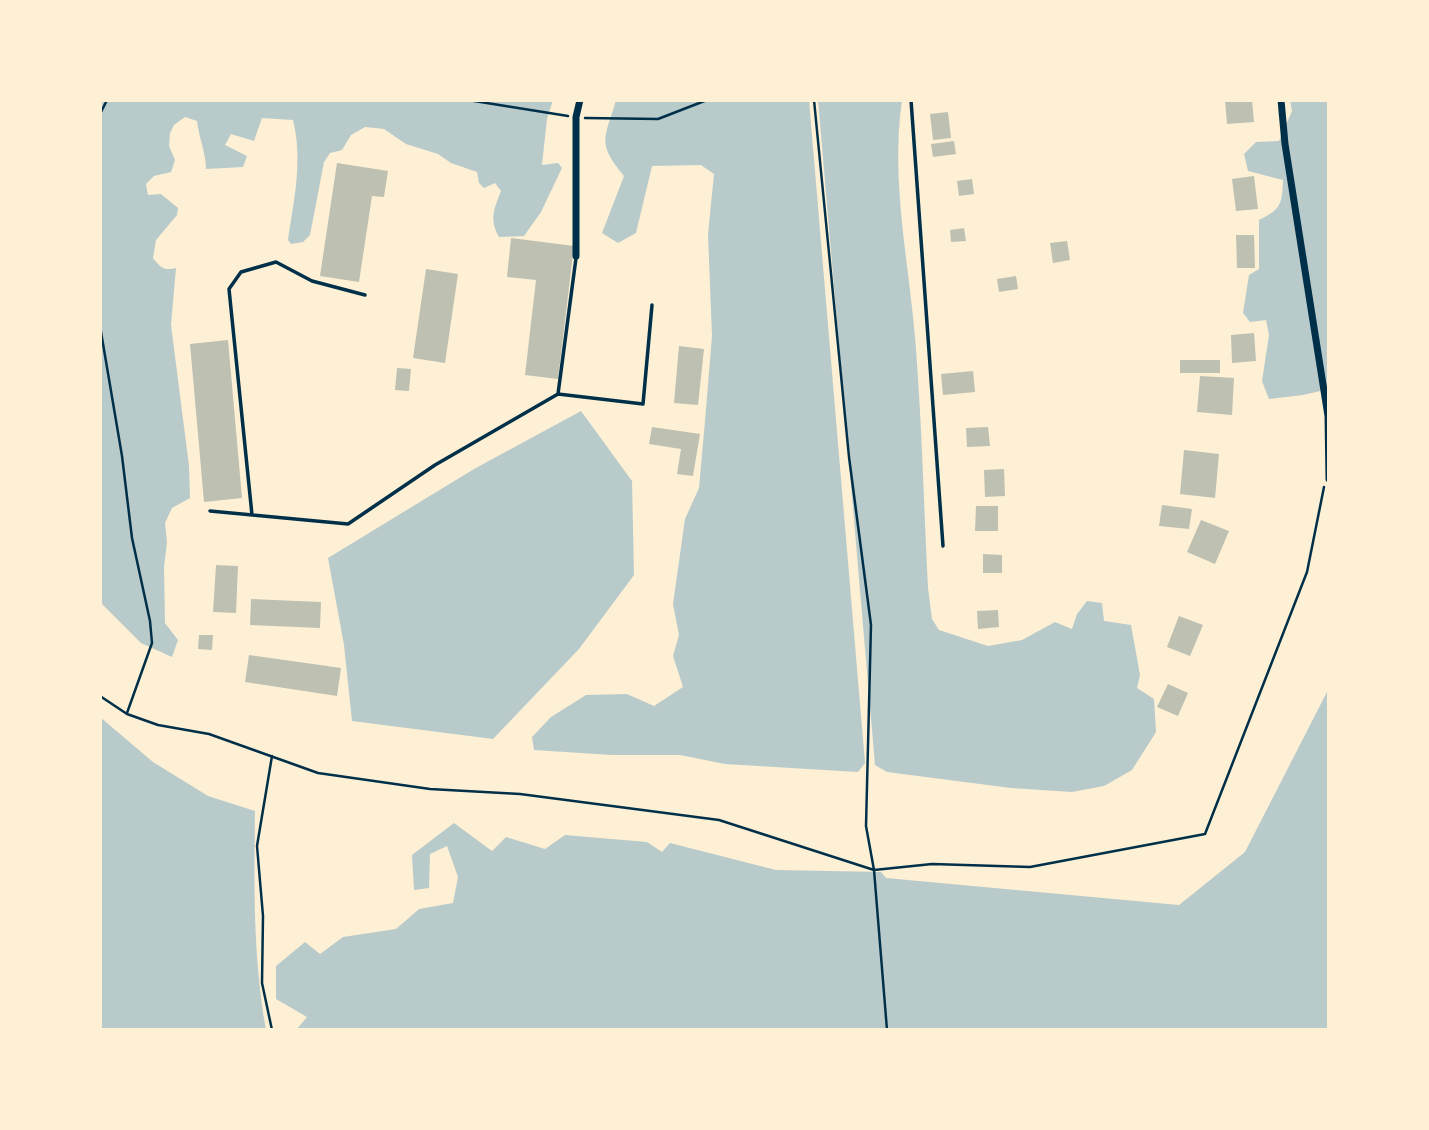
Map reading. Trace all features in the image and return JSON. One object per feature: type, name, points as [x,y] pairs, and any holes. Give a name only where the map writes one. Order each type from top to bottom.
[{"type":"street","points":[[576,256],[576,117],[580,100]]},
{"type":"street","points":[[1281,100],[1328,416],[1329,479]]},
{"type":"lane","points":[[911,100],[943,546]]},
{"type":"lane","points":[[558,394],[576,256]]},
{"type":"lane","points":[[252,515],[229,289],[241,272],[276,262],[312,281],[365,295]]},
{"type":"lane","points":[[210,511],[348,524],[435,465],[558,394],[643,404],[652,305]]},
{"type":"path","points":[[100,114],[107,100]]},
{"type":"path","points":[[814,100],[849,457],[871,625],[866,826],[874,870],[887,1030]]},
{"type":"path","points":[[100,326],[122,456],[132,538],[150,621],[152,643],[127,714]]},
{"type":"path","points":[[100,696],[127,714],[158,725],[209,734],[318,773],[430,789],[520,794],[719,820],[874,870],[932,864],[1030,867],[1205,834],[1307,572],[1328,468]]},
{"type":"path","points":[[272,756],[257,846],[263,916],[262,983],[272,1030]]},
{"type":"shaded area","points":[[100,100],[553,100],[547,119],[542,165],[558,163],[562,168],[541,212],[524,236],[499,237],[493,219],[501,191],[495,183],[484,188],[479,183],[477,172],[451,163],[438,154],[406,144],[384,129],[365,127],[351,135],[342,150],[330,153],[324,162],[310,235],[303,242],[291,244],[288,240],[297,165],[293,120],[262,118],[254,141],[231,134],[225,145],[247,156],[243,167],[206,169],[197,121],[185,117],[174,125],[169,146],[175,160],[171,172],[154,176],[146,184],[148,195],[161,194],[178,208],[177,215],[156,240],[153,258],[163,268],[176,268],[171,325],[189,466],[190,498],[172,508],[165,523],[165,623],[178,640],[172,657],[141,643],[100,602]]},
{"type":"shaded area","points":[[616,100],[809,100],[865,763],[858,772],[725,764],[680,755],[612,755],[534,750],[532,737],[551,717],[586,695],[627,694],[654,706],[683,687],[673,656],[679,635],[673,604],[685,519],[699,488],[712,336],[708,234],[714,174],[701,165],[652,166],[636,233],[618,243],[602,233],[624,176],[609,155],[605,140]]},
{"type":"shaded area","points":[[818,100],[902,100],[898,163],[916,349],[928,588],[932,619],[939,630],[988,646],[1022,640],[1055,622],[1072,629],[1077,614],[1087,601],[1102,603],[1104,621],[1131,625],[1140,675],[1137,688],[1154,699],[1156,732],[1132,770],[1104,786],[1072,792],[1011,788],[887,772],[875,765]]},
{"type":"shaded area","points":[[1290,100],[1329,100],[1329,389],[1269,399],[1262,381],[1269,335],[1266,320],[1250,322],[1243,313],[1249,275],[1259,269],[1259,220],[1272,213],[1279,205],[1283,180],[1248,171],[1244,154],[1256,142],[1279,141],[1292,111]]},
{"type":"shaded area","points":[[581,411],[632,481],[634,575],[579,649],[493,739],[352,721],[344,645],[328,558],[474,469]]},
{"type":"shaded area","points":[[1329,688],[1329,1030],[296,1030],[307,1017],[276,999],[276,966],[305,942],[320,954],[343,937],[396,929],[419,909],[453,903],[458,877],[447,846],[430,854],[429,888],[414,890],[412,855],[454,823],[492,851],[506,837],[545,849],[565,835],[647,842],[662,852],[670,843],[776,870],[881,872],[886,878],[1179,905],[1245,852]]},
{"type":"shaded area","points":[[100,717],[153,762],[208,796],[255,811],[257,948],[266,1030],[100,1030]]},
{"type":"building","points":[[1225,100],[1252,100],[1254,122],[1227,124]]},
{"type":"building","points":[[948,112],[951,138],[933,140],[930,114]]},
{"type":"building","points":[[954,141],[956,154],[933,157],[931,144]]},
{"type":"building","points":[[337,163],[388,171],[384,197],[372,196],[359,282],[320,276]]},
{"type":"building","points":[[1254,176],[1258,209],[1236,211],[1232,179]]},
{"type":"building","points":[[972,179],[974,194],[959,196],[957,181]]},
{"type":"building","points":[[964,228],[966,241],[951,242],[950,230]]},
{"type":"building","points":[[1236,235],[1254,235],[1255,268],[1237,268]]},
{"type":"building","points":[[511,238],[574,246],[558,379],[525,375],[536,280],[507,277]]},
{"type":"building","points":[[1067,241],[1070,260],[1053,263],[1050,243]]},
{"type":"building","points":[[426,269],[458,274],[445,363],[413,358]]},
{"type":"building","points":[[1016,276],[1018,289],[999,292],[997,279]]},
{"type":"building","points":[[1254,333],[1256,361],[1232,363],[1231,335]]},
{"type":"building","points":[[228,340],[242,498],[204,502],[190,344]]},
{"type":"building","points":[[679,346],[704,349],[698,405],[674,403]]},
{"type":"building","points":[[1180,360],[1220,360],[1220,373],[1180,373]]},
{"type":"building","points":[[397,368],[411,369],[409,391],[395,390]]},
{"type":"building","points":[[973,371],[975,392],[943,395],[941,374]]},
{"type":"building","points":[[1200,376],[1234,378],[1232,415],[1197,412]]},
{"type":"building","points":[[652,427],[700,434],[693,476],[677,474],[681,449],[649,444]]},
{"type":"building","points":[[988,427],[990,446],[967,447],[966,428]]},
{"type":"building","points":[[1184,450],[1219,454],[1215,498],[1180,494]]},
{"type":"building","points":[[1004,469],[1005,496],[985,497],[984,470]]},
{"type":"building","points":[[1162,505],[1192,509],[1189,529],[1159,526]]},
{"type":"building","points":[[976,506],[998,506],[998,531],[975,531]]},
{"type":"building","points":[[1201,520],[1229,531],[1215,564],[1187,552]]},
{"type":"building","points":[[983,554],[1002,555],[1002,573],[983,573]]},
{"type":"building","points":[[216,565],[238,566],[236,613],[213,612]]},
{"type":"building","points":[[251,599],[321,602],[320,628],[250,625]]},
{"type":"building","points":[[998,610],[999,627],[978,629],[977,611]]},
{"type":"building","points":[[1179,616],[1203,625],[1190,656],[1167,647]]},
{"type":"building","points":[[199,635],[213,635],[212,650],[198,649]]},
{"type":"building","points":[[249,655],[341,668],[337,696],[245,682]]},
{"type":"building","points":[[1168,684],[1188,693],[1178,716],[1157,707]]}]
